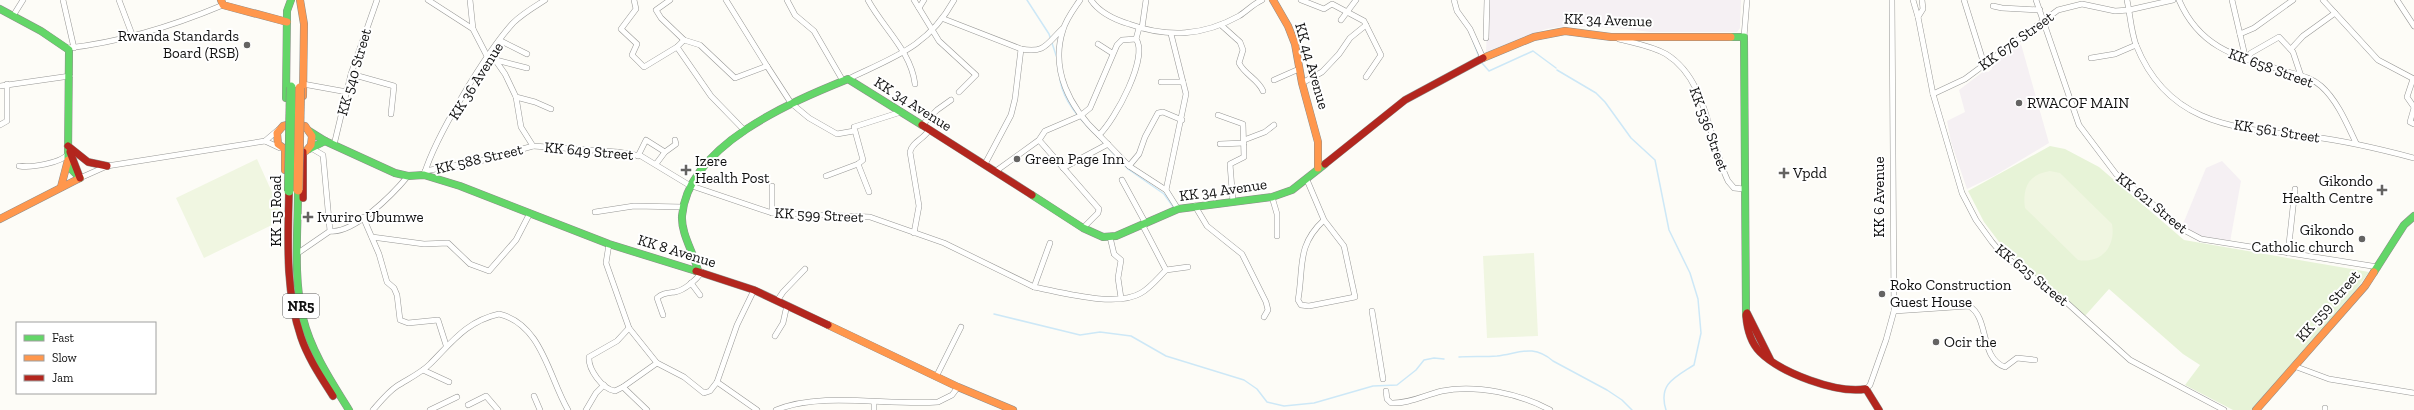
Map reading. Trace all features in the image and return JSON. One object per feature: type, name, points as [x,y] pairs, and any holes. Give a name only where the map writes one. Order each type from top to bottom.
[{"type":"main road","points":[[290,262],[285,246],[282,150],[276,137],[283,126],[287,11],[292,0]]},
{"type":"main road","name":"KK 15 Road","points":[[292,0],[298,86]]},
{"type":"main road","name":"KK 15 Road","points":[[300,0],[290,291],[301,337],[317,369],[342,410]]},
{"type":"main road","name":"KK 44 Avenue","points":[[1273,0],[1288,26],[1318,142],[1327,160]]},
{"type":"main road","points":[[222,2],[287,22]]},
{"type":"main road","points":[[0,9],[71,48],[68,153],[61,187]]},
{"type":"main road","name":"KK 34 Avenue","points":[[845,80],[996,170],[1083,228],[1103,237],[1110,237],[1144,225],[1178,209],[1272,197],[1292,190],[1307,180],[1327,160],[1405,100],[1483,58],[1545,34],[1565,30],[1611,37],[1744,37]]},
{"type":"main road","points":[[1744,37],[1744,189],[1746,309],[1748,332],[1751,340],[1762,354],[1796,373],[1828,385],[1859,391],[1866,389],[1879,410]]},
{"type":"main road","points":[[700,272],[683,228],[683,207],[689,185],[715,157],[746,130],[792,103],[845,80]]},
{"type":"main road","points":[[298,86],[306,128],[312,140],[308,150],[302,234],[298,252]]},
{"type":"main road","points":[[283,126],[306,128]]},
{"type":"main road","name":"KK 8 Avenue","points":[[306,128],[325,141],[334,144],[376,166],[408,176],[425,173],[609,244],[754,290],[936,377],[1011,410]]},
{"type":"main road","points":[[282,150],[308,150],[325,141]]},
{"type":"main road","name":"KK 44 Avenue","points":[[1318,142],[1318,168]]},
{"type":"main road","points":[[68,153],[88,162],[107,166]]},
{"type":"main road","points":[[0,219],[80,178],[72,170],[68,153]]},
{"type":"main road","name":"KK 15 Road","points":[[294,191],[299,295],[307,332],[329,378],[349,410]]},
{"type":"main road","name":"KK 559 Street","points":[[2256,410],[2365,286],[2404,225],[2414,216]]},
{"type":"street","points":[[13,16],[23,0]]},
{"type":"street","points":[[63,0],[71,48],[104,44],[132,37],[190,19],[222,2]]},
{"type":"street","points":[[119,0],[132,37]]},
{"type":"street","name":"KK 540 Street","points":[[334,144],[351,74],[377,0]]},
{"type":"street","points":[[428,0],[473,28]]},
{"type":"street","points":[[470,0],[473,28]]},
{"type":"street","name":"KK 36 Avenue","points":[[425,173],[456,108],[489,56],[513,23],[545,0]]},
{"type":"street","points":[[634,0],[636,8],[621,27],[637,44],[632,55],[644,67],[677,47],[684,40]]},
{"type":"street","points":[[670,0],[656,10],[661,18],[684,40],[700,45],[737,78],[767,66]]},
{"type":"street","points":[[726,0],[792,103],[809,118],[837,134],[854,131],[857,126],[901,112]]},
{"type":"street","points":[[787,0],[794,15],[814,31],[845,80],[904,53],[933,30],[944,19],[954,0]]},
{"type":"street","points":[[868,0],[904,53],[912,70],[915,84]]},
{"type":"street","points":[[914,0],[939,41],[976,75],[959,92]]},
{"type":"street","points":[[919,8],[924,0]]},
{"type":"street","points":[[944,19],[1021,49],[1038,51],[1063,28],[1080,0]]},
{"type":"street","points":[[1091,0],[1106,13],[1120,21],[1157,33],[1171,34],[1196,33],[1221,25],[1262,0]]},
{"type":"street","points":[[1136,39],[1141,28],[1146,0]]},
{"type":"street","points":[[1302,0],[1324,9],[1332,4],[1345,12],[1360,18],[1366,25],[1381,55],[1366,77]]},
{"type":"street","points":[[1454,0],[1457,11],[1470,29],[1483,58]]},
{"type":"street","points":[[1486,38],[1487,0]]},
{"type":"street","points":[[1744,37],[1747,0]]},
{"type":"street","name":"KK 6 Avenue","points":[[1866,389],[1870,385],[1886,340],[1894,311],[1892,0]]},
{"type":"street","points":[[1913,0],[1918,17]]},
{"type":"street","name":"KK 625 Street","points":[[1922,0],[1922,9],[1918,17],[1933,94],[1962,193],[1976,220],[2003,255],[2066,302],[2130,360],[2224,410]]},
{"type":"street","points":[[1964,0],[1984,64]]},
{"type":"street","name":"KK 621 Street","points":[[2036,0],[2079,125],[2116,174],[2193,236],[2378,267]]},
{"type":"street","name":"KK 561 Street","points":[[2127,0],[2136,45],[2159,85],[2185,108],[2220,122],[2251,130],[2356,143],[2414,158]]},
{"type":"street","name":"KK 676 Street","points":[[1933,94],[1960,82],[2058,10],[2082,2],[2115,11],[2129,10],[2173,0]]},
{"type":"street","name":"KK 658 Street","points":[[2179,0],[2185,15],[2200,34],[2219,49],[2246,60],[2311,79],[2322,87],[2345,119],[2356,143]]},
{"type":"street","points":[[2232,0],[2246,60]]},
{"type":"street","points":[[2240,34],[2254,28],[2293,0]]},
{"type":"street","points":[[2324,0],[2378,60],[2414,79],[2407,97],[2414,108],[2410,122],[2414,124]]},
{"type":"street","points":[[2397,0],[2414,26]]},
{"type":"street","points":[[1341,20],[1353,1]]},
{"type":"street","points":[[1993,6],[2002,8],[2040,10]]},
{"type":"street","points":[[2291,50],[2303,36],[2335,13]]},
{"type":"street","points":[[1221,25],[1240,42],[1243,50],[1238,63],[1244,72],[1259,83],[1263,92]]},
{"type":"street","points":[[1302,83],[1322,72],[1350,38],[1366,25]]},
{"type":"street","name":"KK 649 Street","points":[[473,28],[489,56],[496,60],[516,98],[521,127],[533,146],[618,152],[638,156],[656,164],[689,185]]},
{"type":"street","points":[[1063,28],[1059,46],[1059,62],[1069,97],[1080,116],[1129,166],[1166,190],[1178,209]]},
{"type":"street","points":[[1166,190],[1182,120],[1186,94],[1171,34]]},
{"type":"street","name":"KK 536 Street","points":[[1611,37],[1665,53],[1678,64],[1690,78],[1706,115],[1728,180],[1734,188],[1744,189]]},
{"type":"street","points":[[2246,60],[2251,53],[2278,37],[2291,50],[2301,76]]},
{"type":"street","points":[[996,170],[1040,140],[1045,131],[1080,116],[1093,104],[1112,53],[1120,41],[1136,39]]},
{"type":"street","points":[[1099,134],[1117,109],[1138,65],[1140,47],[1136,39]]},
{"type":"street","points":[[501,40],[526,54]]},
{"type":"street","points":[[1098,44],[1112,53]]},
{"type":"street","points":[[2091,58],[2115,54],[2136,45]]},
{"type":"street","points":[[677,47],[711,96],[746,130]]},
{"type":"street","points":[[985,164],[1011,115],[1015,99],[1021,49]]},
{"type":"street","points":[[496,60],[527,68]]},
{"type":"street","points":[[1274,80],[1299,69]]},
{"type":"street","points":[[351,74],[394,86],[390,114]]},
{"type":"street","points":[[0,86],[70,76]]},
{"type":"street","points":[[1161,82],[1183,82]]},
{"type":"street","points":[[0,125],[7,121],[7,84]]},
{"type":"street","points":[[298,86],[347,92]]},
{"type":"street","points":[[516,98],[535,102],[552,109]]},
{"type":"street","points":[[914,233],[918,206],[910,152],[913,144],[923,139],[926,128],[937,110],[951,100]]},
{"type":"street","points":[[1129,166],[1139,154],[1145,137],[1158,113],[1163,112],[1182,120]]},
{"type":"street","points":[[1218,115],[1243,124],[1244,157],[1230,164],[1233,202]]},
{"type":"street","points":[[1220,144],[1244,141],[1265,132],[1274,125]]},
{"type":"street","points":[[80,178],[107,166],[265,141],[283,126]]},
{"type":"street","points":[[826,176],[858,164],[863,158],[854,131]]},
{"type":"street","points":[[638,156],[646,140],[665,152]]},
{"type":"street","points":[[656,164],[665,152],[676,144],[675,140]]},
{"type":"street","points":[[1040,140],[1099,209],[1098,213],[1083,228]]},
{"type":"street","points":[[265,141],[282,150]]},
{"type":"street","points":[[1063,168],[1108,144]]},
{"type":"street","name":"KK 588 Street","points":[[425,173],[484,160],[533,146]]},
{"type":"street","points":[[308,150],[323,155],[330,231]]},
{"type":"street","points":[[19,166],[28,167],[60,161],[68,153]]},
{"type":"street","points":[[858,164],[869,192]]},
{"type":"street","points":[[298,252],[330,231],[340,232],[363,217],[396,190],[408,176]]},
{"type":"street","points":[[1122,180],[1166,270],[1188,266]]},
{"type":"street","points":[[1307,180],[1324,220],[1344,246],[1355,297],[1309,306],[1298,303],[1304,247],[1308,239],[1324,220]]},
{"type":"street","name":"KK 599 Street","points":[[689,185],[772,213],[870,217],[944,242],[1034,287],[1089,297],[1121,298],[1142,293],[1166,270]]},
{"type":"street","points":[[772,186],[772,213]]},
{"type":"street","points":[[2288,253],[2295,189]]},
{"type":"street","points":[[1272,197],[1277,214],[1277,236]]},
{"type":"street","points":[[595,212],[634,206],[683,207]]},
{"type":"street","points":[[1195,206],[1207,226],[1242,254],[1266,302],[1268,310],[1264,317]]},
{"type":"street","points":[[372,237],[424,244],[448,243],[470,264],[489,271],[516,240],[530,213]]},
{"type":"street","points":[[363,217],[372,237],[387,282],[394,288],[397,295],[400,320],[408,323],[438,320],[446,345]]},
{"type":"street","points":[[1110,237],[1114,254],[1121,260],[1118,278],[1121,298]]},
{"type":"street","points":[[1034,287],[1050,243]]},
{"type":"street","points":[[609,244],[606,263],[629,328],[657,363],[684,377],[704,393],[710,391],[717,382],[737,325],[754,290]]},
{"type":"street","points":[[777,300],[805,269]]},
{"type":"street","points":[[663,315],[656,298],[668,292],[677,292],[691,283],[700,272]]},
{"type":"street","points":[[691,283],[700,295]]},
{"type":"street","points":[[775,336],[783,323],[787,305]]},
{"type":"street","points":[[1894,311],[1969,306],[1974,309],[1983,324],[1982,334],[1986,345],[2000,365],[2005,367],[2017,358],[2035,360]]},
{"type":"street","points":[[1372,311],[1383,379]]},
{"type":"street","points":[[373,410],[395,387],[423,370],[446,345],[478,322],[499,314],[516,321],[541,349],[568,410]]},
{"type":"street","points":[[936,377],[961,327]]},
{"type":"street","points":[[629,328],[617,341],[589,357],[590,366],[604,385],[615,391],[657,363]]},
{"type":"street","points":[[2294,366],[2329,380],[2414,393]]},
{"type":"street","points":[[423,370],[449,382]]},
{"type":"street","points":[[717,382],[757,410]]},
{"type":"street","points":[[588,409],[596,392],[604,385]]},
{"type":"street","points":[[623,387],[647,410]]},
{"type":"street","points":[[776,410],[790,404],[817,401],[938,402],[952,395],[958,387]]},
{"type":"street","points":[[1386,390],[1387,399],[1391,403],[1463,389],[1497,392],[1550,410]]},
{"type":"street","points":[[468,404],[486,396],[498,410]]},
{"type":"street","points":[[534,396],[540,410]]},
{"type":"street","points":[[430,410],[457,397]]},
{"type":"street","points":[[874,402],[874,410]]},
{"type":"shaded area","points":[[1488,0],[1741,0],[1740,28],[1737,32],[1651,32],[1617,28],[1566,26],[1546,29],[1486,52]]},
{"type":"shaded area","points":[[2021,44],[2049,143],[1994,176],[1967,189],[1951,142],[1947,121],[1965,112],[1959,90],[1984,71],[1988,72],[1992,69],[1991,65]]},
{"type":"shaded area","points":[[2222,161],[2241,181],[2230,242],[2196,237],[2183,224],[2206,168]]},
{"type":"green space","points":[[2050,146],[2065,149],[2099,167],[2184,240],[2369,272],[2345,305],[2251,410],[2233,410],[2185,385],[2200,365],[2183,354],[2109,289],[2084,317],[2006,251],[1984,222],[1968,191]]},
{"type":"green space","points":[[257,159],[284,219],[204,258],[176,198]]},
{"type":"green space","points":[[2050,171],[2060,173],[2112,224],[2112,239],[2106,252],[2100,256],[2087,261],[2078,260],[2025,208],[2024,201],[2028,183],[2037,175]]},
{"type":"green space","points":[[1534,253],[1538,336],[1487,338],[1483,256]]},
{"type":"waterway","points":[[1027,0],[1049,34],[1057,58]]},
{"type":"waterway","points":[[1472,38],[1479,57]]},
{"type":"waterway","points":[[1482,63],[1489,71],[1533,51],[1556,68]]},
{"type":"waterway","points":[[1557,70],[1596,93],[1605,102],[1631,138],[1655,160],[1669,230],[1690,273],[1698,299],[1701,333],[1694,365],[1674,378],[1666,388],[1664,394],[1666,410]]},
{"type":"waterway","points":[[1060,80],[1065,95],[1073,109],[1094,133]]},
{"type":"waterway","points":[[1098,137],[1128,169],[1164,194],[1174,208]]},
{"type":"waterway","points":[[994,314],[1080,335],[1100,332],[1131,336],[1166,356],[1244,380],[1257,389],[1267,402],[1284,406],[1314,403],[1373,386],[1397,385],[1416,370],[1424,360],[1434,358],[1444,359]]},
{"type":"waterway","points":[[1459,357],[1497,356],[1533,351],[1546,356],[1607,390],[1622,400],[1632,410]]},
{"type":"traffic: fast","points":[[286,98],[287,11],[291,0]]},
{"type":"traffic: fast","points":[[0,9],[41,31],[69,50],[68,158],[72,170],[80,178]]},
{"type":"traffic: fast","points":[[1731,37],[1744,37],[1746,315]]},
{"type":"traffic: fast","points":[[698,271],[682,223],[682,216],[689,191],[702,168],[722,148],[746,130],[799,100],[848,79],[922,125]]},
{"type":"traffic: fast","points":[[289,191],[291,87]]},
{"type":"traffic: fast","points":[[309,131],[325,141],[395,173],[408,176],[424,175],[460,186],[609,244],[696,271]]},
{"type":"traffic: fast","points":[[309,149],[325,141]]},
{"type":"traffic: fast","points":[[1032,195],[1083,228],[1103,237],[1116,236],[1178,209],[1272,197],[1292,190],[1325,164]]},
{"type":"traffic: fast","points":[[298,190],[297,270],[303,318],[316,354],[349,410]]},
{"type":"traffic: fast","points":[[2374,272],[2404,225],[2414,216]]},
{"type":"traffic: slow","points":[[221,0],[223,5],[287,22]]},
{"type":"traffic: slow","points":[[300,0],[304,24],[303,96]]},
{"type":"traffic: slow","points":[[1273,0],[1288,26],[1295,44],[1302,83],[1318,142],[1318,168]]},
{"type":"traffic: slow","points":[[1483,58],[1534,37],[1565,31],[1611,37],[1731,37]]},
{"type":"traffic: slow","points":[[298,190],[300,88]]},
{"type":"traffic: slow","points":[[291,124],[305,126],[312,136],[311,145],[306,151],[289,152],[278,144],[277,133],[283,126],[291,124]]},
{"type":"traffic: slow","points":[[285,151],[285,170]]},
{"type":"traffic: slow","points":[[61,187],[68,160]]},
{"type":"traffic: slow","points":[[0,219],[80,178]]},
{"type":"traffic: slow","points":[[2256,410],[2365,286],[2374,272]]},
{"type":"traffic: slow","points":[[828,325],[958,387],[1013,410]]},
{"type":"traffic: jam","points":[[1325,164],[1405,100],[1483,58]]},
{"type":"traffic: jam","points":[[922,125],[1032,195]]},
{"type":"traffic: jam","points":[[68,146],[88,162],[107,166]]},
{"type":"traffic: jam","points":[[70,152],[80,178]]},
{"type":"traffic: jam","points":[[303,152],[303,198]]},
{"type":"traffic: jam","points":[[289,191],[289,264],[292,301],[301,337],[307,352],[333,396]]},
{"type":"traffic: jam","points":[[696,271],[754,290],[828,325]]},
{"type":"traffic: jam","points":[[1747,313],[1770,359]]},
{"type":"traffic: jam","points":[[1746,315],[1751,339],[1760,352],[1769,360],[1795,374],[1825,385],[1854,390],[1866,389],[1879,410]]},
{"type":"place","name":"Rwanda Standards Board (RSB)","points":[[247,45]]},
{"type":"place","name":"RWACOF MAIN","points":[[2019,103]]},
{"type":"place","name":"Green Page Inn","points":[[1017,159]]},
{"type":"place","name":"Izere Health Post","points":[[686,170]]},
{"type":"place","name":"Vpdd","points":[[1784,173]]},
{"type":"place","name":"Gikondo Health Centre","points":[[2382,190]]},
{"type":"place","name":"Ivuriro Ubumwe","points":[[308,217]]},
{"type":"place","name":"Gikondo Catholic church","points":[[2362,239]]},
{"type":"place","name":"Roko Construction Guest House","points":[[1882,294]]},
{"type":"place","name":"Ocir the","points":[[1936,342]]}]
